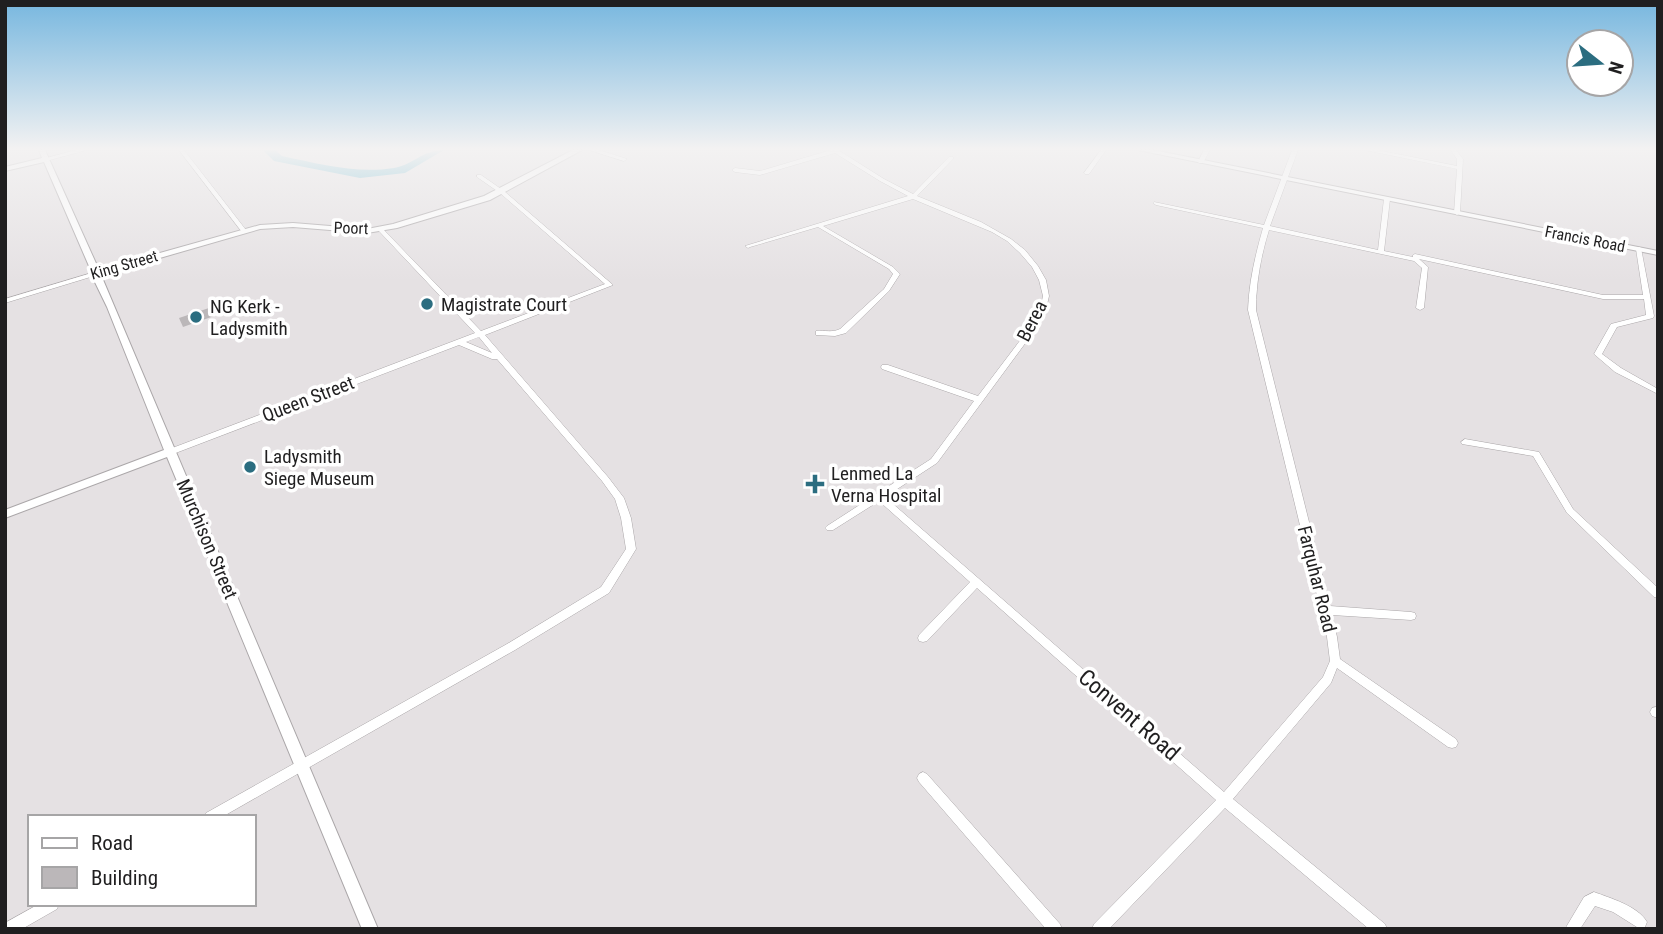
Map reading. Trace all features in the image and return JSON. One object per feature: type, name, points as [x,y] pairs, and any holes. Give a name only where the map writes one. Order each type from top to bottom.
[{"type":"street","name":"Murchison Street","points":[[61,194],[370,929]]},
{"type":"street","points":[[215,194],[244,231]]},
{"type":"street","name":"Poort","points":[[244,231],[288,225],[359,231],[380,229],[444,212],[497,194]]},
{"type":"street","name":"Queen Street","points":[[5,514],[610,285],[504,194]]},
{"type":"street","name":"Berea","points":[[830,528],[934,461],[981,401],[1038,318],[1045,302],[1045,288],[1030,259],[1007,237],[981,223],[908,194]]},
{"type":"street","points":[[748,246],[914,197],[917,194]]},
{"type":"street","name":"Farquhar Road","points":[[1280,194],[1251,299],[1254,322],[1325,610],[1335,661]]},
{"type":"street","name":"Francis Road","points":[[1361,194],[1658,253]]},
{"type":"street","points":[[1457,213],[1458,194]]},
{"type":"street","points":[[1382,250],[1387,199]]},
{"type":"street","points":[[1156,203],[1597,296],[1625,299],[1647,297]]},
{"type":"street","points":[[818,225],[897,274],[887,290],[843,331],[835,334],[820,333]]},
{"type":"street","points":[[214,815],[511,647],[605,590],[631,549],[626,518],[619,498],[605,479],[479,333],[380,229]]},
{"type":"street","name":"King Street","points":[[5,301],[244,231]]},
{"type":"street","points":[[1639,249],[1647,297],[1654,317],[1614,326],[1598,354],[1614,367],[1658,392]]},
{"type":"street","points":[[1382,250],[1422,263],[1425,267],[1420,308]]},
{"type":"street","points":[[458,341],[477,347],[501,360]]},
{"type":"street","points":[[885,367],[981,401]]},
{"type":"street","points":[[1465,442],[1536,454],[1570,511],[1658,594]]},
{"type":"street","name":"Convent Road","points":[[880,497],[1225,800],[1380,929]]},
{"type":"street","points":[[923,638],[976,582]]},
{"type":"street","points":[[1325,610],[1411,616]]},
{"type":"street","points":[[1098,929],[1225,800],[1327,680],[1335,661],[1452,743]]},
{"type":"street","points":[[923,778],[1055,929]]},
{"type":"street","points":[[1572,929],[1594,898],[1617,907],[1640,922]]},
{"type":"street","points":[[8,929],[48,906]]},
{"type":"building","name":"NG Kerk - Ladysmith","points":[[212,307],[217,315],[183,327],[179,318]]},
{"type":"place","name":"Magistrate Court","points":[[427,304]]},
{"type":"place","name":"NG Kerk - Ladysmith","points":[[196,317]]},
{"type":"place","name":"Ladysmith Siege Museum","points":[[250,467]]},
{"type":"place","name":"Lenmed La Verna Hospital","points":[[815,484]]}]
